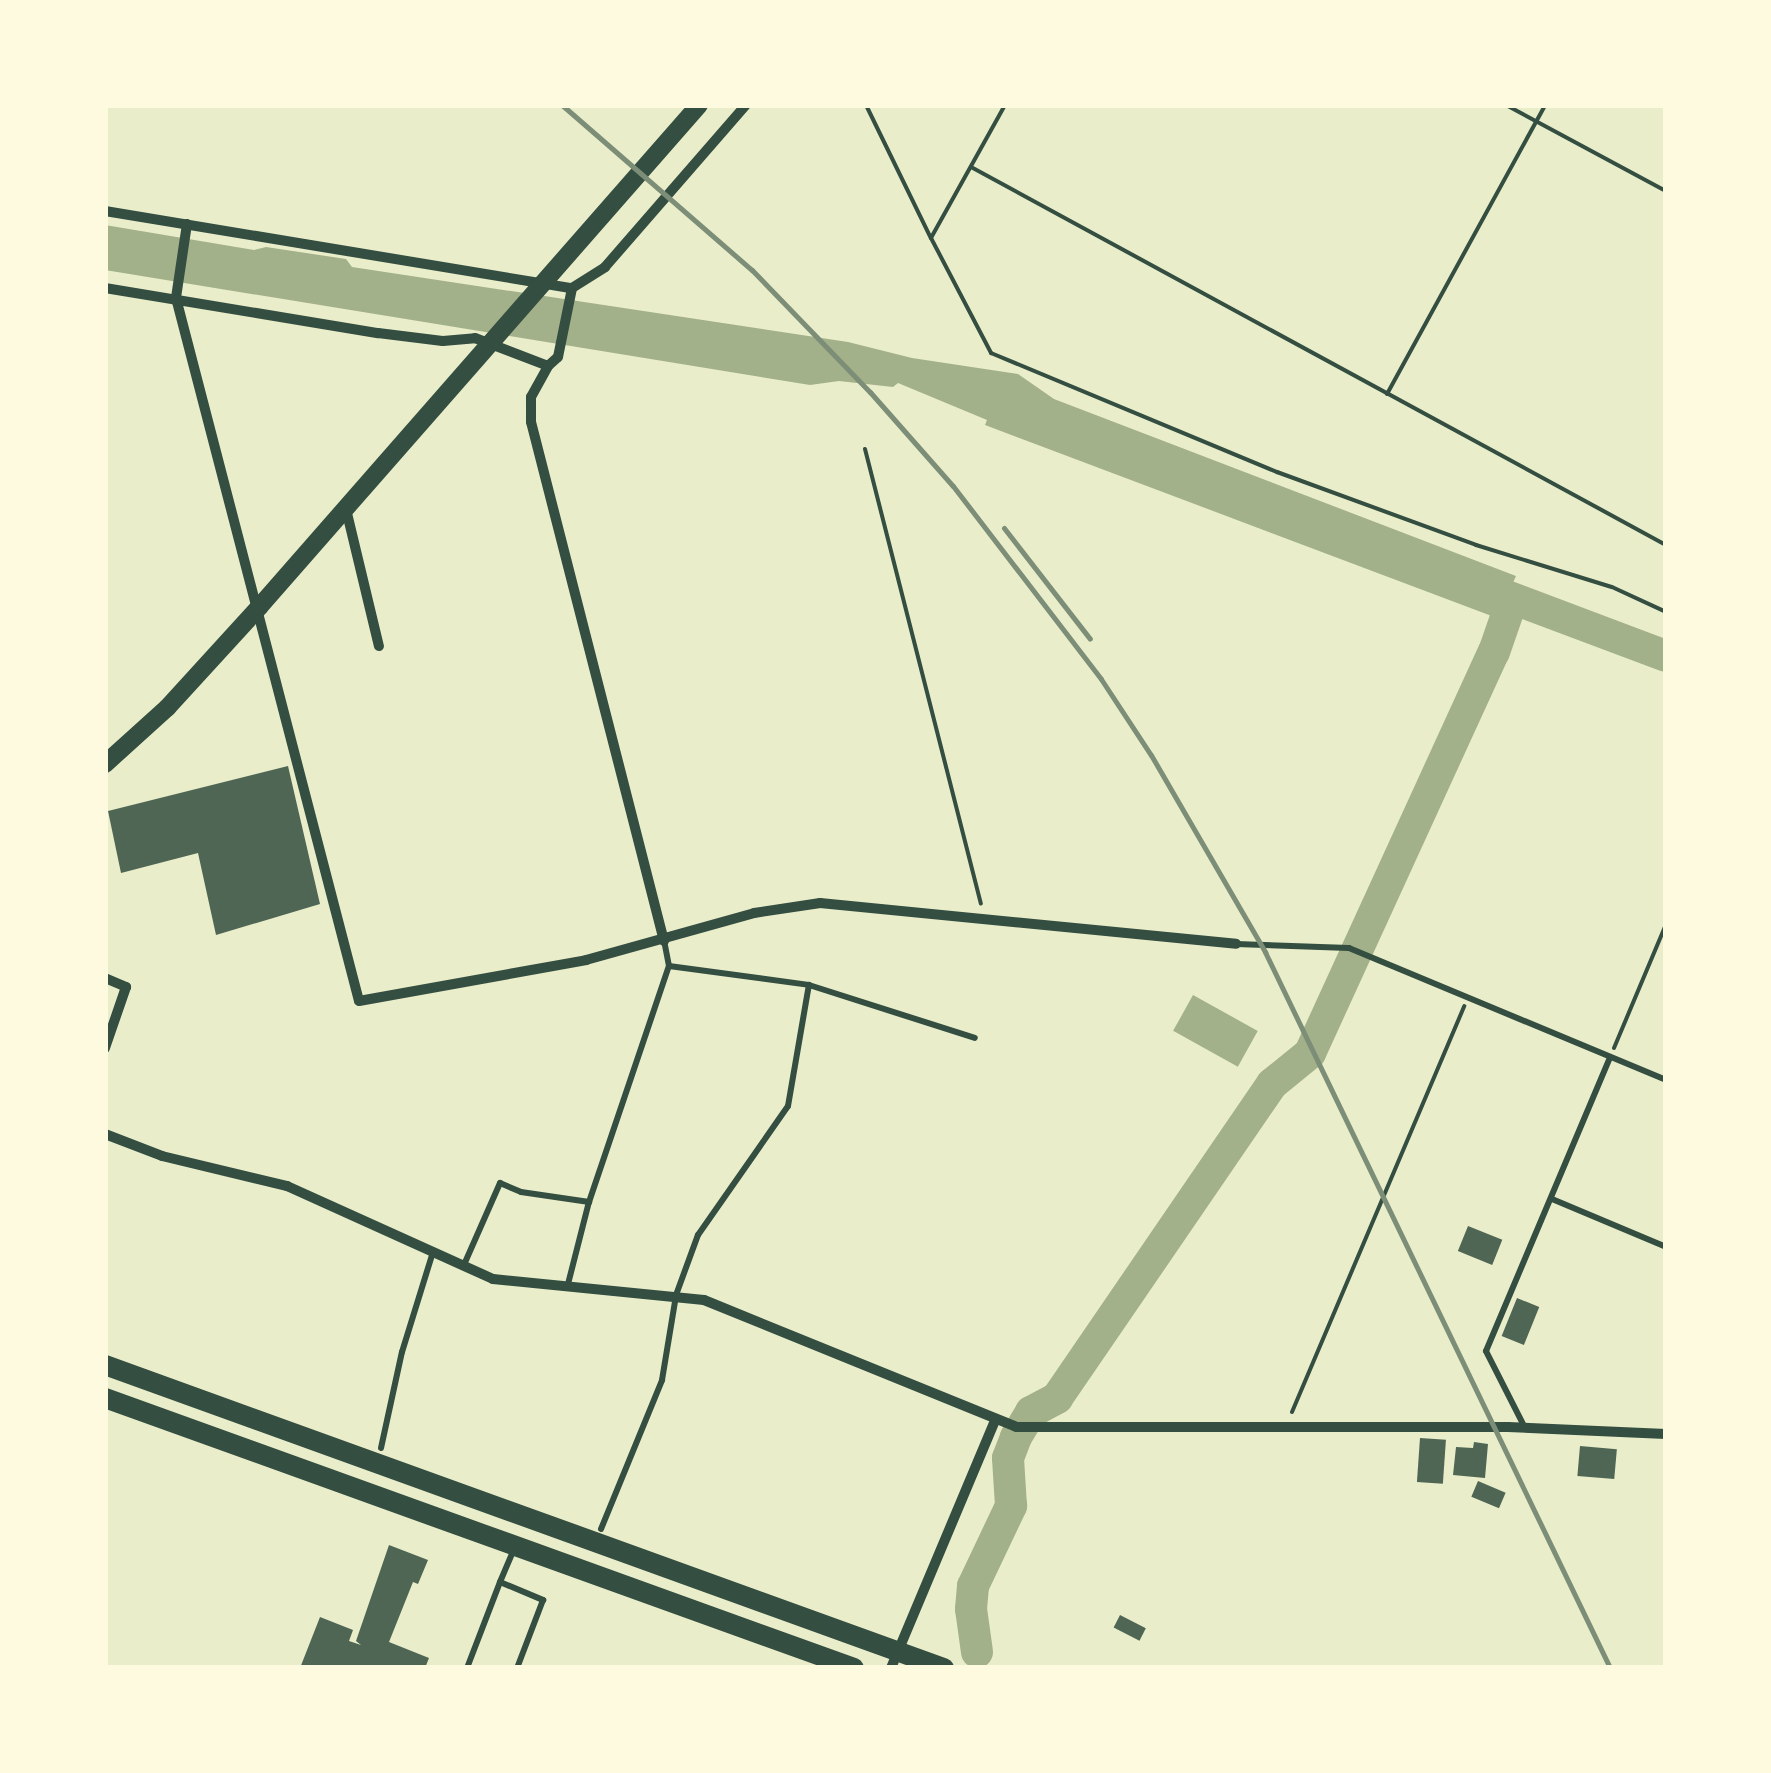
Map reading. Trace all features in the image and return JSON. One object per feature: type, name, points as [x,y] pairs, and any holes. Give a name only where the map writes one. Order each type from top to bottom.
[{"type":"highway","points":[[105,1364],[896,1661],[944,1668]]},
{"type":"highway","points":[[106,1402],[854,1668]]},
{"type":"main road","points":[[105,764],[167,708],[260,606],[699,105]]},
{"type":"street","points":[[664,942],[531,422],[531,397],[548,366],[558,357],[571,291],[605,267],[746,105]]},
{"type":"street","points":[[105,211],[571,291]]},
{"type":"street","points":[[188,224],[176,298],[260,606],[359,1001],[664,942],[754,913],[820,903],[1236,944]]},
{"type":"street","points":[[105,288],[378,333],[443,341],[475,338],[548,366]]},
{"type":"street","points":[[346,508],[380,646]]},
{"type":"street","points":[[105,978],[126,987],[105,1048]]},
{"type":"street","points":[[105,1134],[162,1156],[287,1186],[432,1255],[493,1279],[567,1289],[676,1294],[704,1300],[1016,1426],[1525,1428],[1666,1434]]},
{"type":"street","points":[[896,1661],[996,1420]]},
{"type":"lane","points":[[567,1289],[588,1202],[670,966],[664,942]]},
{"type":"lane","points":[[1236,944],[1349,948],[1666,1080]]},
{"type":"lane","points":[[670,966],[809,985],[975,1038]]},
{"type":"lane","points":[[601,1529],[662,1380],[676,1294],[708,1217],[723,1204],[788,1106],[809,985]]},
{"type":"lane","points":[[1525,1428],[1486,1351],[1610,1057]]},
{"type":"lane","points":[[463,1267],[500,1182],[521,1192],[588,1202]]},
{"type":"lane","points":[[1552,1198],[1666,1247]]},
{"type":"lane","points":[[381,1448],[402,1352],[432,1255]]},
{"type":"lane","points":[[467,1668],[515,1545]]},
{"type":"lane","points":[[500,1582],[544,1600],[517,1668]]},
{"type":"path","points":[[866,105],[991,353],[1277,472],[1476,545],[1612,587],[1666,612]]},
{"type":"path","points":[[931,238],[1005,105]]},
{"type":"path","points":[[1506,105],[1666,192]]},
{"type":"path","points":[[1387,394],[1545,105]]},
{"type":"path","points":[[971,167],[1666,545]]},
{"type":"path","points":[[865,450],[984,918]]},
{"type":"path","points":[[1610,1057],[1666,924]]},
{"type":"path","points":[[1286,1428],[1468,997]]},
{"type":"shaded area","points":[[105,225],[254,250],[266,247],[346,259],[352,267],[848,342],[912,358],[1018,374],[1054,399],[1516,576],[1497,618],[985,425],[987,420],[898,383],[893,387],[839,381],[810,385],[105,270]]},
{"type":"shaded area","points":[[1193,995],[1258,1031],[1238,1067],[1173,1031]]},
{"type":"building","points":[[288,766],[320,904],[216,935],[198,853],[121,873],[108,811]]},
{"type":"building","points":[[1468,1226],[1502,1240],[1492,1265],[1458,1251]]},
{"type":"building","points":[[1517,1298],[1539,1307],[1524,1345],[1502,1336]]},
{"type":"building","points":[[1420,1438],[1446,1440],[1443,1484],[1417,1482]]},
{"type":"building","points":[[1474,1442],[1488,1444],[1485,1478],[1453,1475],[1456,1447],[1473,1448]]},
{"type":"building","points":[[1580,1446],[1617,1449],[1614,1479],[1577,1476]]},
{"type":"building","points":[[1478,1481],[1506,1493],[1499,1508],[1471,1497]]},
{"type":"building","points":[[389,1545],[428,1560],[418,1584],[413,1582],[389,1642],[429,1658],[425,1668],[300,1668],[320,1617],[353,1630],[349,1641],[361,1645],[356,1641]]},
{"type":"building","points":[[1120,1615],[1146,1628],[1139,1641],[1114,1627]]},
{"type":"waterway","points":[[1469,582],[1666,656]]},
{"type":"waterway","points":[[977,1652],[971,1609],[973,1586],[1011,1506],[1008,1458],[1016,1437],[1031,1412],[1057,1398],[1272,1084],[1310,1053],[1494,652],[1512,600]]},
{"type":"railway","points":[[562,105],[752,270],[870,392],[953,486],[1101,679],[1151,755],[1265,952],[1610,1668]]},
{"type":"railway","points":[[1004,528],[1090,639]]}]
